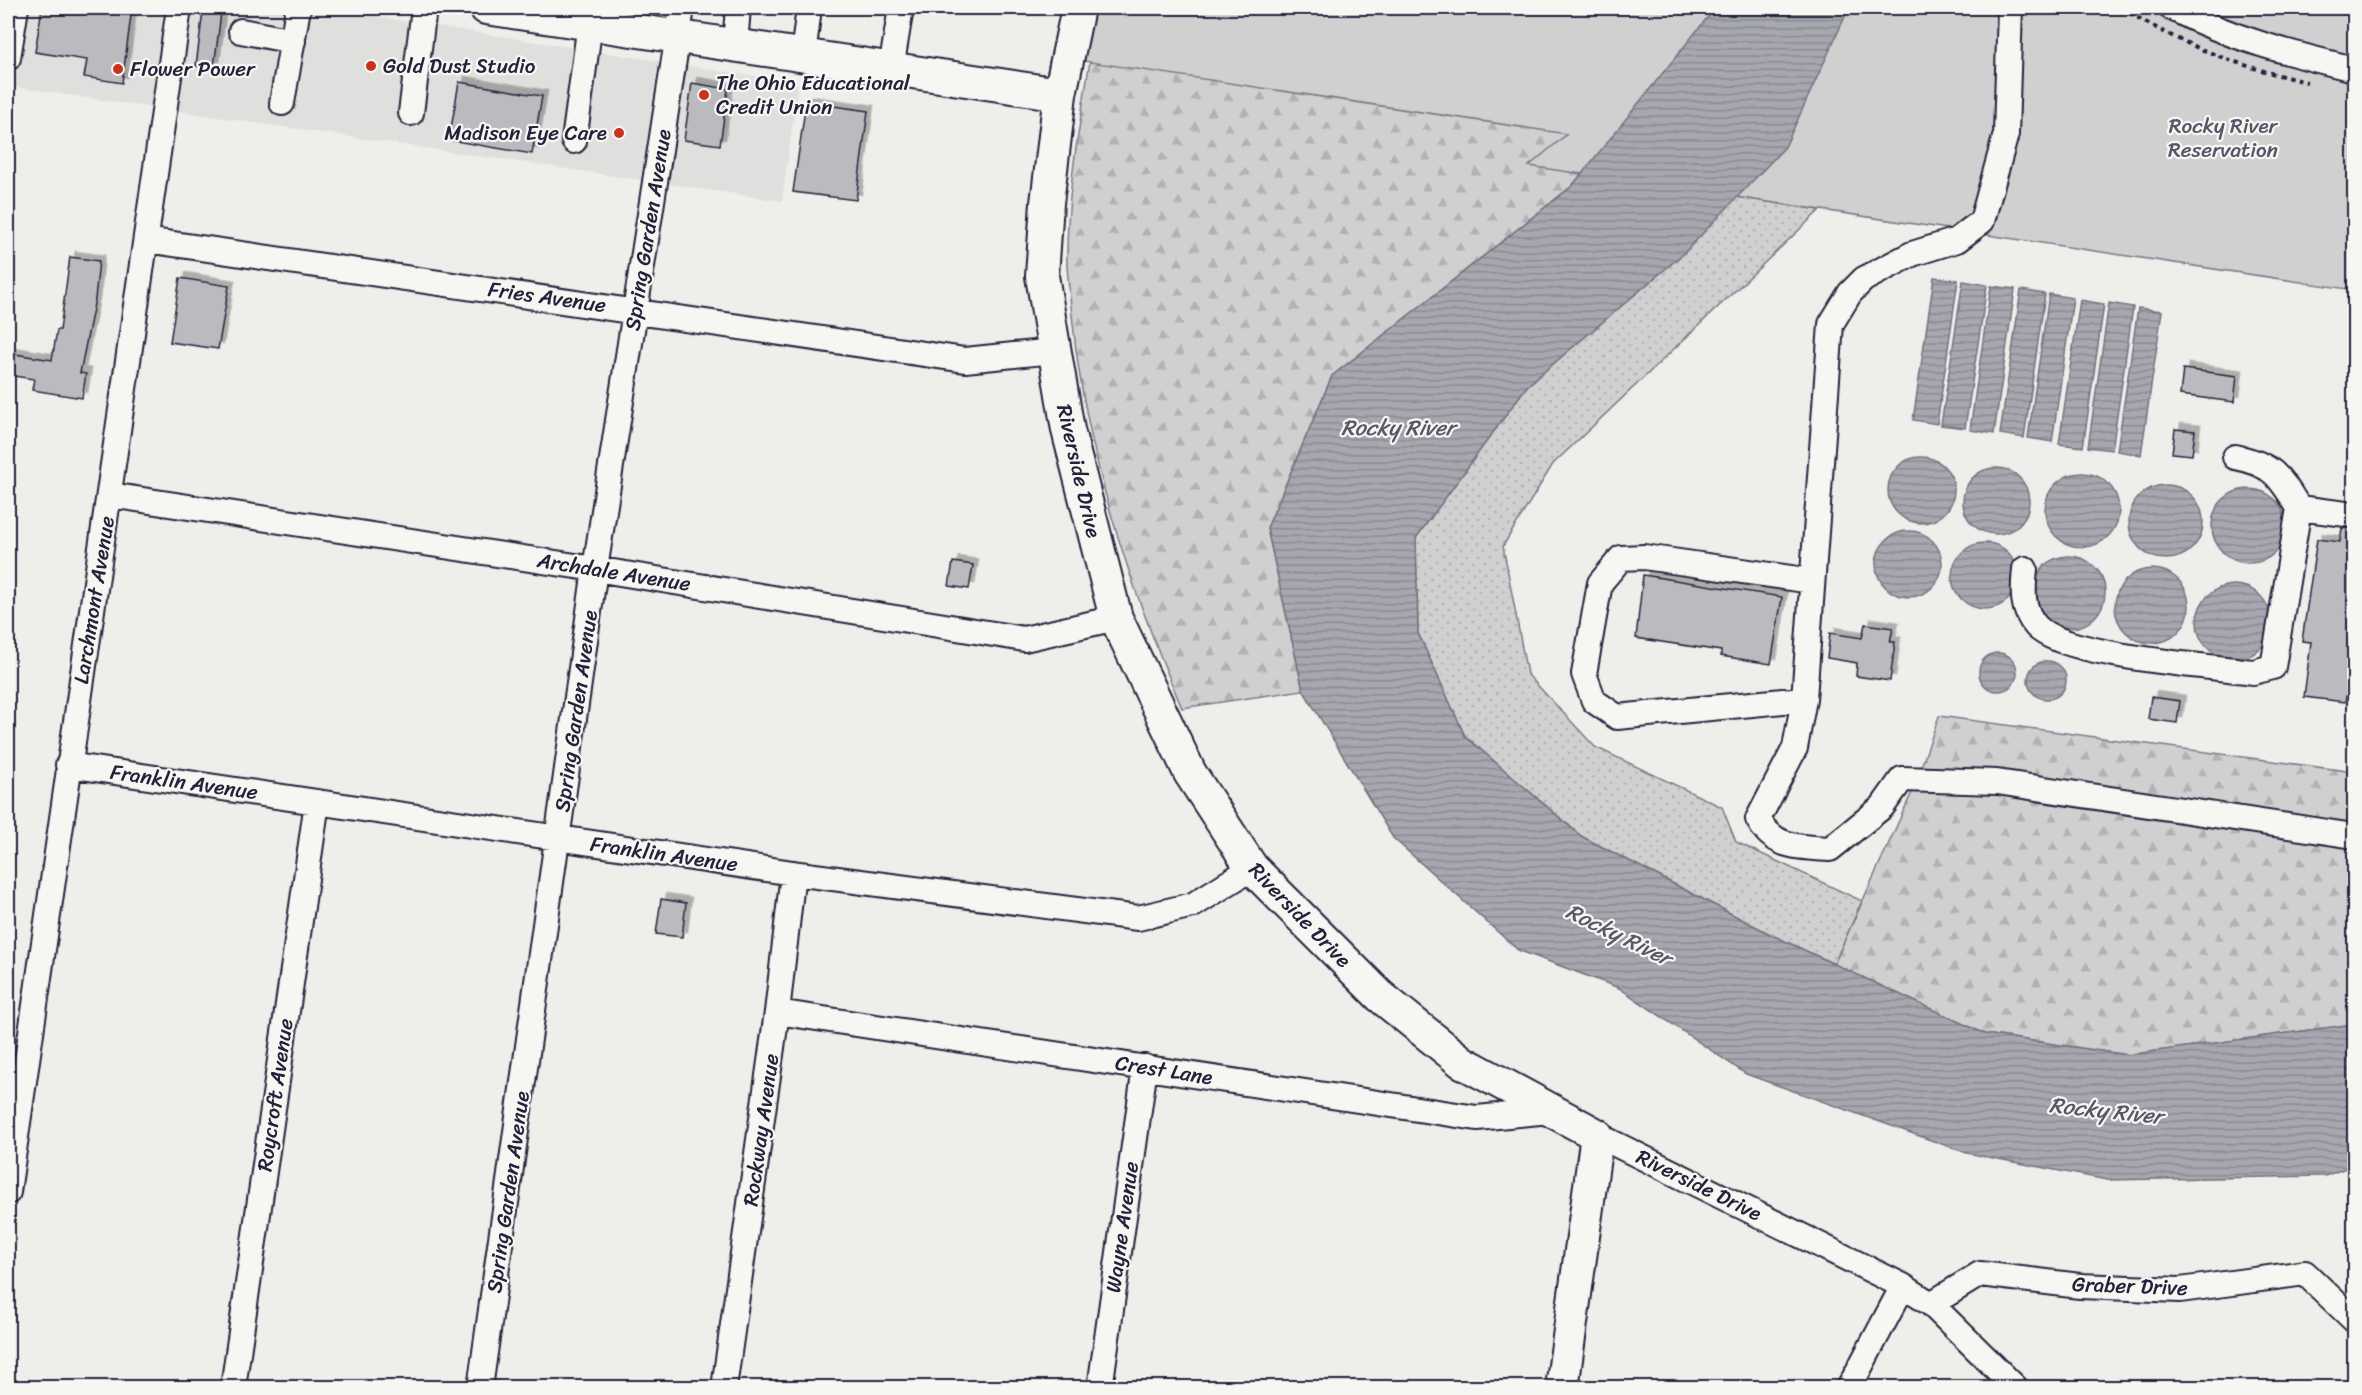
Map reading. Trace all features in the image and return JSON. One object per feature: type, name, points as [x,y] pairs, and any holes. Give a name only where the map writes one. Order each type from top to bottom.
[{"type":"main road","points":[[486,8],[590,23],[680,22],[735,44],[1060,94]]},
{"type":"main road","name":"Riverside Drive","points":[[1078,8],[1060,94],[1047,203],[1042,276],[1068,430],[1116,618],[1190,773],[1252,868],[1380,996],[1462,1062],[1597,1135]]},
{"type":"main road","points":[[1562,1388],[1597,1135]]},
{"type":"street","points":[[8,58],[16,8]]},
{"type":"street","name":"Larchmont Avenue","points":[[8,1192],[179,8]]},
{"type":"street","points":[[282,103],[298,8]]},
{"type":"street","points":[[411,113],[423,8]]},
{"type":"street","points":[[735,44],[738,8]]},
{"type":"street","points":[[803,55],[809,8]]},
{"type":"street","points":[[891,69],[901,8]]},
{"type":"street","points":[[2010,8],[2006,134],[1982,221],[1957,240],[1912,254],[1864,279],[1850,293],[1831,324],[1804,699],[1795,748],[1758,819],[1765,831],[1791,847],[1830,849],[1882,807],[1902,779],[1997,782],[2355,836]]},
{"type":"street","points":[[2172,8],[2198,21],[2252,41],[2355,69]]},
{"type":"street","name":"Spring Garden Avenue","points":[[480,1388],[596,569],[680,22]]},
{"type":"street","points":[[574,141],[590,23]]},
{"type":"street","points":[[241,31],[293,40]]},
{"type":"street","name":"Fries Avenue","points":[[146,240],[635,309],[965,360],[1054,351]]},
{"type":"street","points":[[2025,569],[2023,593],[2026,611],[2036,626],[2047,636],[2090,649],[2253,672],[2273,667],[2300,508],[2277,473],[2256,460],[2235,456]]},
{"type":"street","name":"Archdale Avenue","points":[[110,495],[596,569],[1024,639],[1116,618]]},
{"type":"street","points":[[2300,508],[2355,515]]},
{"type":"street","points":[[1804,699],[1617,717],[1594,701],[1584,674],[1600,583],[1621,558],[1644,557],[1812,581]]},
{"type":"street","name":"Franklin Avenue","points":[[68,765],[793,873],[1138,918],[1193,905],[1252,868]]},
{"type":"street","name":"Roycroft Avenue","points":[[233,1388],[317,802]]},
{"type":"street","name":"Rockway Avenue","points":[[724,1388],[777,1012],[793,873]]},
{"type":"street","name":"Crest Lane","points":[[777,1012],[1478,1118],[1550,1111]]},
{"type":"street","name":"Wayne Avenue","points":[[1100,1388],[1145,1067]]},
{"type":"street","name":"Riverside Drive","points":[[1597,1135],[1903,1286],[1931,1304],[2016,1388]]},
{"type":"street","name":"Graber Drive","points":[[1931,1304],[1980,1274],[2080,1286],[2180,1290],[2305,1273],[2355,1320]]},
{"type":"street","points":[[1849,1388],[1903,1286]]},
{"type":"shaded area","points":[[8,8],[321,8],[798,83],[782,201],[8,86]]},
{"type":"green space","name":"Rocky River Reservation","points":[[1080,8],[2354,8],[2354,290],[1529,166],[1567,134],[1070,59]]},
{"type":"green space","points":[[1715,8],[1572,186],[1332,376],[1267,528],[1303,690],[1182,708],[1145,615],[1113,520],[1088,423],[1080,374],[1068,279],[1067,239],[1074,163],[1090,61]]},
{"type":"green space","points":[[1736,197],[1820,210],[1553,464],[1503,546],[1527,674],[1595,747],[1722,807],[1736,842],[1862,901],[1834,964],[1774,936],[1581,836],[1465,736],[1418,633],[1416,538],[1527,386],[1684,253]]},
{"type":"green space","points":[[1939,716],[2354,772],[2354,1024],[2128,1055],[1985,1034],[1834,964],[1913,790]]},
{"type":"water","name":"Rocky River","points":[[1715,8],[1849,8],[1785,147],[1684,253],[1527,386],[1416,538],[1418,633],[1465,736],[1581,836],[1774,936],[1985,1034],[2128,1055],[2354,1024],[2354,1165],[2325,1176],[2107,1180],[1967,1153],[1746,1074],[1619,988],[1518,950],[1393,838],[1303,690],[1267,528],[1332,376],[1572,186]]},
{"type":"water","points":[[1934,277],[1958,280],[1937,424],[1913,420]]},
{"type":"water","points":[[1963,281],[1987,285],[1965,428],[1941,425]]},
{"type":"water","points":[[1991,286],[2015,289],[1994,434],[1970,430]]},
{"type":"water","points":[[2021,290],[2045,294],[2024,438],[2000,434]]},
{"type":"water","points":[[2049,294],[2073,298],[2052,442],[2028,438]]},
{"type":"water","points":[[2080,300],[2104,304],[2083,447],[2059,444]]},
{"type":"water","points":[[2109,303],[2133,307],[2112,450],[2088,447]]},
{"type":"water","points":[[2138,308],[2162,311],[2141,455],[2117,451]]},
{"type":"water","points":[[1921,457],[1934,460],[1944,467],[1951,477],[1954,490],[1951,503],[1944,513],[1934,520],[1921,523],[1908,520],[1898,513],[1891,503],[1888,490],[1891,477],[1898,467],[1908,460]]},
{"type":"water","points":[[1996,468],[2009,471],[2019,478],[2026,488],[2029,501],[2026,514],[2019,524],[2009,531],[1996,534],[1983,531],[1973,524],[1966,514],[1963,501],[1966,488],[1973,478],[1983,471]]},
{"type":"water","points":[[2082,473],[2103,479],[2113,489],[2119,510],[2113,531],[2103,541],[2082,547],[2061,541],[2051,531],[2045,510],[2051,489],[2061,479]]},
{"type":"water","points":[[2166,485],[2187,491],[2197,501],[2203,522],[2197,543],[2187,553],[2166,559],[2145,553],[2135,543],[2129,522],[2135,501],[2145,491]]},
{"type":"water","points":[[2249,489],[2270,495],[2280,505],[2286,526],[2280,547],[2270,557],[2249,563],[2228,557],[2218,547],[2212,526],[2218,505],[2228,495]]},
{"type":"water","points":[[1909,531],[1922,534],[1932,541],[1939,551],[1942,564],[1939,577],[1932,587],[1922,594],[1909,597],[1896,594],[1886,587],[1879,577],[1876,564],[1879,551],[1886,541],[1896,534]]},
{"type":"water","points":[[1985,543],[1998,546],[2008,553],[2015,563],[2018,576],[2015,589],[2008,599],[1998,606],[1985,609],[1972,606],[1962,599],[1955,589],[1952,576],[1955,563],[1962,553],[1972,546]]},
{"type":"water","points":[[2076,556],[2095,566],[2103,578],[2105,592],[2103,606],[2095,618],[2083,626],[2062,628],[2043,618],[2035,606],[2033,585],[2043,566],[2055,558]]},
{"type":"water","points":[[2152,569],[2173,575],[2183,585],[2189,606],[2183,627],[2173,637],[2152,643],[2131,637],[2121,627],[2115,606],[2121,585],[2131,575]]},
{"type":"water","points":[[2234,585],[2255,591],[2265,601],[2271,622],[2265,643],[2255,653],[2234,659],[2213,653],[2203,643],[2197,622],[2203,601],[2213,591]]},
{"type":"water","points":[[1998,653],[2011,659],[2017,672],[2011,685],[1998,691],[1985,685],[1979,672],[1985,659]]},
{"type":"water","points":[[2047,661],[2060,667],[2066,680],[2060,693],[2047,699],[2034,693],[2028,680],[2034,667]]},
{"type":"building","points":[[42,8],[94,13],[94,8],[132,8],[122,83],[84,77],[87,60],[35,52]]},
{"type":"building","points":[[203,11],[221,13],[214,67],[196,66]]},
{"type":"building","points":[[459,82],[542,96],[532,154],[449,140]]},
{"type":"building","points":[[692,83],[728,89],[720,145],[684,140]]},
{"type":"building","points":[[806,102],[868,111],[856,200],[793,192]]},
{"type":"building","points":[[70,257],[99,261],[95,299],[80,373],[86,374],[82,398],[32,390],[34,379],[8,375],[8,353],[52,360],[57,330],[60,330]]},
{"type":"building","points":[[180,278],[229,286],[218,349],[170,342]]},
{"type":"building","points":[[2183,369],[2237,376],[2234,402],[2180,395]]},
{"type":"building","points":[[2175,429],[2195,431],[2192,455],[2172,453]]},
{"type":"building","points":[[2342,528],[2355,529],[2355,648],[2345,702],[2304,697],[2311,642],[2302,641],[2317,539],[2340,542]]},
{"type":"building","points":[[953,562],[973,565],[969,589],[949,586]]},
{"type":"building","points":[[1643,575],[1782,597],[1771,664],[1721,656],[1721,651],[1636,638]]},
{"type":"building","points":[[1865,624],[1893,628],[1890,642],[1895,642],[1890,681],[1856,676],[1857,663],[1827,658],[1830,633],[1862,638]]},
{"type":"building","points":[[2151,697],[2180,701],[2177,723],[2148,719]]},
{"type":"building","points":[[661,899],[686,903],[682,937],[656,934]]},
{"type":"place","name":"Gold Dust Studio","points":[[371,66]]},
{"type":"place","name":"Flower Power","points":[[118,69]]},
{"type":"place","name":"The Ohio Educational Credit Union","points":[[704,95]]},
{"type":"place","name":"Madison Eye Care","points":[[619,133]]}]
